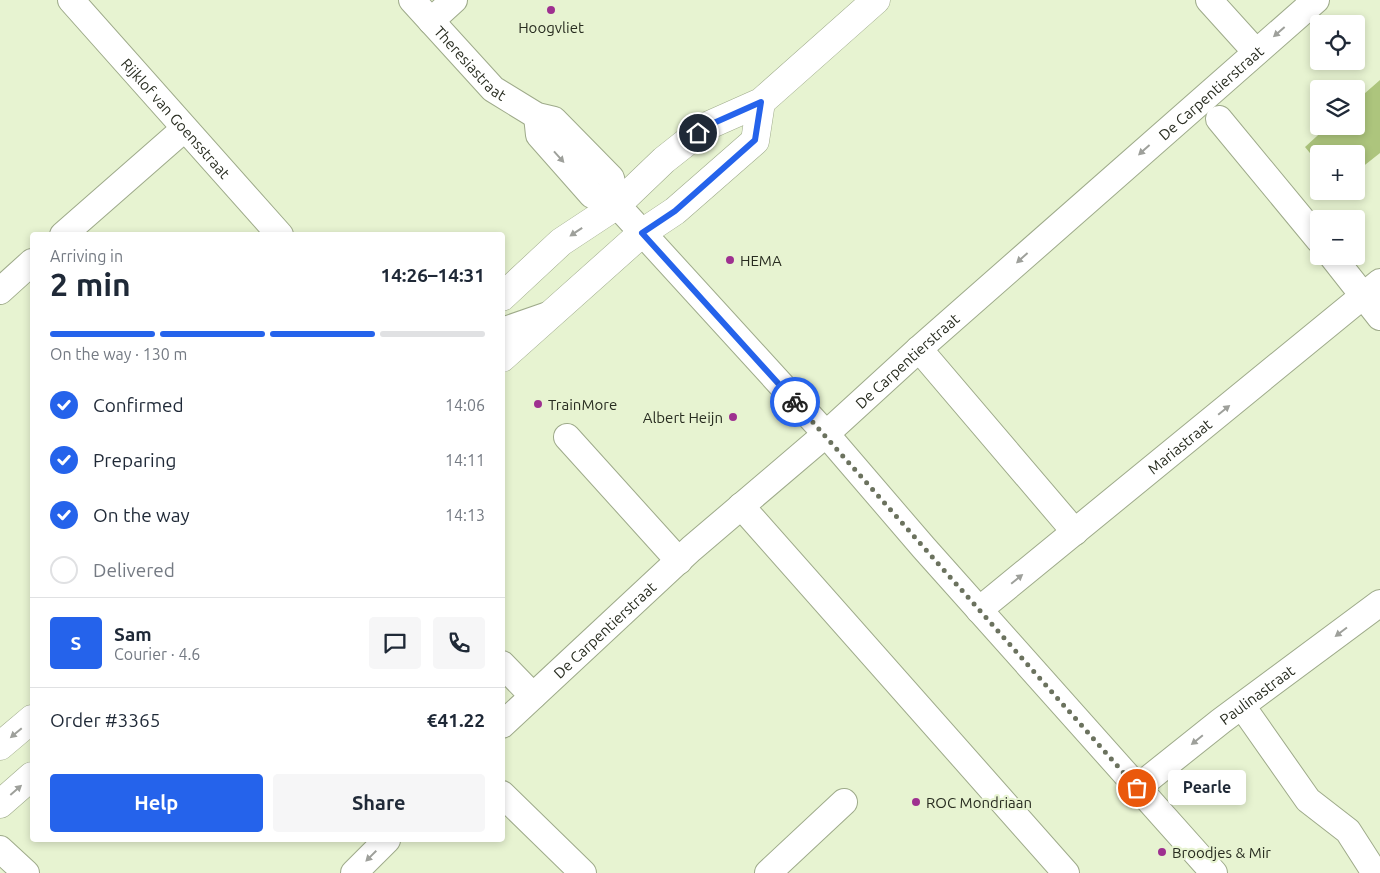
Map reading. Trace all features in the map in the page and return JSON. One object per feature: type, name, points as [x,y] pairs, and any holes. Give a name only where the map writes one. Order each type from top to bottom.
[{"type":"main road","points":[[505,355],[617,255],[641,182],[707,126],[761,102],[876,0]]},
{"type":"main road","points":[[505,293],[561,242],[629,219],[675,211],[755,140],[761,102]]},
{"type":"main road","points":[[0,746],[30,721]]},
{"type":"main road","points":[[0,804],[30,778]]},
{"type":"street","name":"Rijklof van Goensstraat","points":[[71,0],[277,232]]},
{"type":"street","name":"Theresiastraat","points":[[412,0],[493,89],[537,116],[539,134],[592,195],[629,219],[826,434],[979,610],[1214,873]]},
{"type":"street","points":[[431,21],[454,0]]},
{"type":"street","points":[[1209,0],[1256,52]]},
{"type":"street","name":"De Carpentierstraat","points":[[505,722],[685,555],[826,434],[919,349],[1316,0]]},
{"type":"street","points":[[1220,119],[1310,229]]},
{"type":"street","points":[[66,232],[184,129]]},
{"type":"street","points":[[0,291],[30,264]]},
{"type":"street","points":[[1343,265],[1372,289],[1380,317]]},
{"type":"street","name":"Mariastraat","points":[[979,610],[1372,289]]},
{"type":"street","points":[[505,330],[552,314]]},
{"type":"street","points":[[919,349],[1076,532]]},
{"type":"street","points":[[567,437],[685,555]]},
{"type":"street","points":[[741,506],[1066,873]]},
{"type":"street","name":"Paulinastraat","points":[[1137,788],[1242,706],[1380,603]]},
{"type":"street","points":[[505,667],[533,696]]},
{"type":"street","points":[[1242,706],[1308,800],[1348,831],[1375,873]]},
{"type":"street","points":[[505,797],[583,873]]},
{"type":"street","points":[[768,873],[844,802]]},
{"type":"street","points":[[354,873],[385,842]]},
{"type":"street","points":[[0,849],[26,873]]},
{"type":"green space","points":[[1380,80],[1380,153],[1365,165],[1365,145],[1310,145],[1310,153],[1305,147],[1318,135],[1365,135],[1365,93]]},
{"type":"way so far","points":[[795,402],[826,434],[924,548],[1137,788]]},
{"type":"place","name":"Hoogvliet","points":[[551,10]]},
{"type":"place","name":"HEMA","points":[[730,260]]},
{"type":"place","name":"TrainMore","points":[[538,404]]},
{"type":"place","name":"Albert Heijn","points":[[733,417]]},
{"type":"place","name":"Pearle","points":[[1137,788]]},
{"type":"place","name":"ROC Mondriaan","points":[[916,802]]},
{"type":"place","name":"Broodjes & Mir","points":[[1162,852]]},
{"type":"route","points":[[698,133],[707,126],[761,102],[755,140],[695,195],[642,233],[795,402]]}]
